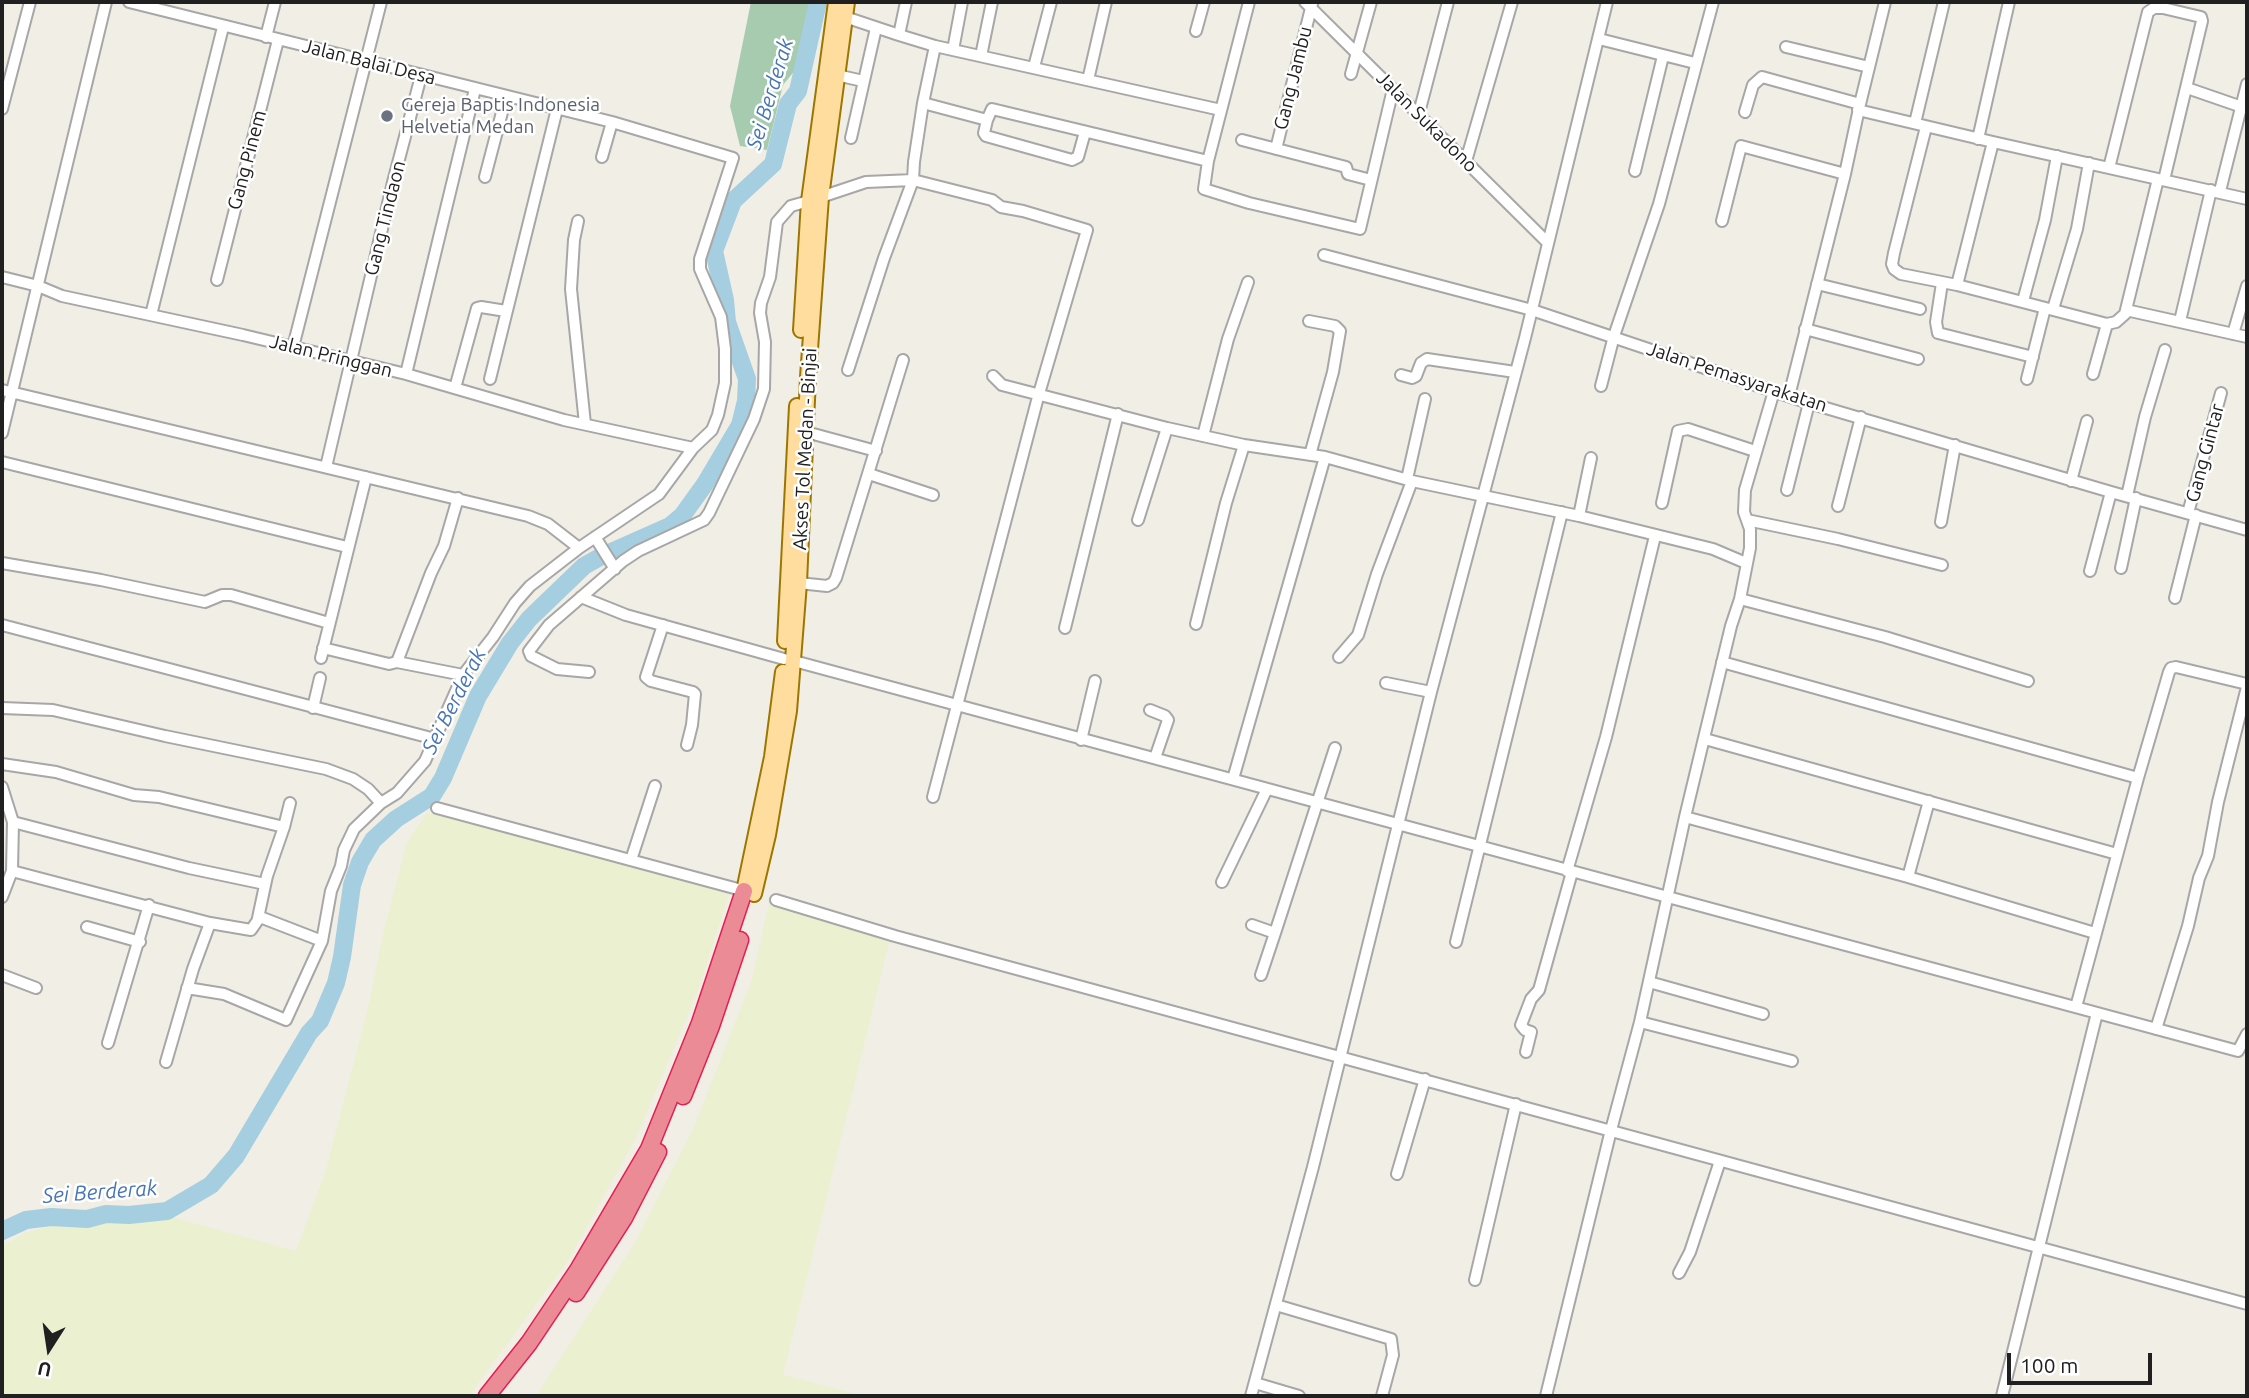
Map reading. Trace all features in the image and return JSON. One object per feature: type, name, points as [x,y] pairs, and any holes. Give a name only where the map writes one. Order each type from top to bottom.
[{"type":"highway","points":[[487,1396],[529,1343],[578,1270],[649,1149],[749,892]]},
{"type":"highway","points":[[500,1396],[588,1276],[648,1174],[680,1103],[734,962],[749,892]]},
{"type":"main road","name":"Akses Tol Medan - Binjai","points":[[789,660],[815,199],[832,74],[836,2]]},
{"type":"main road","name":"Akses Tol Medan - Binjai","points":[[832,74],[847,2]]},
{"type":"main road","name":"Akses Tol Medan - Binjai","points":[[749,892],[777,758],[800,583],[798,508],[806,432],[815,199]]},
{"type":"street","points":[[2,109],[30,2]]},
{"type":"street","points":[[2,433],[7,392],[38,286],[106,2]]},
{"type":"street","name":"Jalan Balai Desa","points":[[129,2],[612,122],[730,156],[732,161],[699,259],[700,269],[721,317],[725,383],[712,430],[693,448]]},
{"type":"street","points":[[266,37],[275,2]]},
{"type":"street","points":[[293,347],[381,2]]},
{"type":"street","points":[[899,35],[906,2]]},
{"type":"street","points":[[953,50],[962,2]]},
{"type":"street","points":[[981,56],[992,2]]},
{"type":"street","points":[[1034,67],[1051,2]]},
{"type":"street","points":[[1088,80],[1106,2]]},
{"type":"street","points":[[1196,31],[1204,2]]},
{"type":"street","points":[[1248,2],[1208,160],[1204,189],[1249,204],[1361,228],[1393,89]]},
{"type":"street","points":[[1351,74],[1371,2]]},
{"type":"street","points":[[1419,113],[1448,2]]},
{"type":"street","points":[[1466,162],[1512,2]]},
{"type":"street","points":[[1251,1396],[1532,310],[1607,2]]},
{"type":"street","points":[[1601,386],[1614,336],[1658,204],[1713,2]]},
{"type":"street","points":[[1789,396],[1885,2]]},
{"type":"street","points":[[1944,2],[1892,264],[1894,269],[1901,274],[1957,285],[2107,324],[2121,319],[2126,310],[2187,88],[2202,25],[2201,17],[2163,8],[2154,8],[2148,12],[2109,168]]},
{"type":"street","points":[[1978,139],[2010,2]]},
{"type":"street","name":"Jalan Sukadono","points":[[1310,4],[1548,243]]},
{"type":"street","name":"Gang Jambu","points":[[1276,149],[1310,4]]},
{"type":"street","points":[[845,17],[935,46],[1221,110]]},
{"type":"street","points":[[151,315],[223,27]]},
{"type":"street","points":[[851,138],[876,29]]},
{"type":"street","points":[[1599,39],[1695,63]]},
{"type":"street","name":"Gang Pinem","points":[[217,280],[278,40]]},
{"type":"street","points":[[848,370],[884,258],[913,180],[923,103],[935,46]]},
{"type":"street","points":[[1786,47],[1869,68]]},
{"type":"street","points":[[1635,172],[1663,56]]},
{"type":"street","points":[[832,74],[863,81]]},
{"type":"street","name":"Gang Tindaon","points":[[326,467],[393,181],[421,76]]},
{"type":"street","points":[[1745,112],[1753,85],[1762,77],[1921,125],[2247,199]]},
{"type":"street","points":[[2180,321],[2247,84]]},
{"type":"street","points":[[2187,88],[2242,107]]},
{"type":"street","points":[[406,374],[475,89]]},
{"type":"street","points":[[485,177],[506,97]]},
{"type":"street","points":[[923,103],[987,120]]},
{"type":"street","points":[[490,379],[557,109]]},
{"type":"street","points":[[1085,132],[1078,157],[1072,160],[986,136],[984,133],[992,109],[1208,160]]},
{"type":"street","points":[[602,157],[612,122]]},
{"type":"street","points":[[1242,141],[1346,167],[1348,174],[1371,180]]},
{"type":"street","points":[[1957,285],[1993,142]]},
{"type":"street","points":[[1722,221],[1741,146],[1845,174]]},
{"type":"street","points":[[2023,302],[2045,220],[2057,156]]},
{"type":"street","points":[[2027,379],[2077,229],[2089,163]]},
{"type":"street","points":[[589,672],[557,669],[531,656],[529,652],[549,625],[614,566],[638,551],[704,520],[709,513],[754,419],[764,388],[765,342],[761,303],[770,277],[777,222],[791,206],[866,183],[913,180],[992,200],[1001,207],[1087,230],[1040,394],[933,797]]},
{"type":"street","points":[[578,221],[571,289],[585,424]]},
{"type":"street","name":"Jalan Pemasyarakatan","points":[[1324,255],[1532,310],[1810,403],[2247,530]]},
{"type":"street","name":"Jalan Pringgan","points":[[2,276],[62,296],[406,374],[585,424],[693,448]]},
{"type":"street","points":[[1203,436],[1228,339],[1248,282]]},
{"type":"street","points":[[1942,283],[1936,322],[1938,333],[2033,357]]},
{"type":"street","points":[[1817,284],[1920,309]]},
{"type":"street","points":[[2233,334],[2247,286]]},
{"type":"street","points":[[455,388],[477,308],[506,311]]},
{"type":"street","points":[[2126,310],[2247,337]]},
{"type":"street","points":[[1309,321],[1335,326],[1340,331],[1333,372],[1310,454]]},
{"type":"street","points":[[2093,374],[2107,324]]},
{"type":"street","points":[[1805,329],[1918,359]]},
{"type":"street","points":[[2120,568],[2146,417],[2165,351]]},
{"type":"street","points":[[1401,376],[1416,376],[1427,359],[1515,372]]},
{"type":"street","points":[[800,583],[818,586],[833,583],[903,360]]},
{"type":"street","points":[[993,376],[1002,386],[1167,428],[1244,445],[1325,457],[1409,480],[1562,512],[1713,549],[1746,563]]},
{"type":"street","points":[[1546,1396],[1640,1022],[1685,817],[1740,599],[1750,548],[1750,529],[1744,503],[1755,451],[1773,391]]},
{"type":"street","points":[[7,392],[458,498],[540,520],[579,548]]},
{"type":"street","name":"Gang Gintar","points":[[2175,598],[2221,393]]},
{"type":"street","points":[[1339,657],[1358,635],[1409,480],[1426,400]]},
{"type":"street","points":[[1787,490],[1810,403]]},
{"type":"street","points":[[1065,628],[1118,414]]},
{"type":"street","points":[[1838,506],[1861,417]]},
{"type":"street","points":[[2071,481],[2087,421]]},
{"type":"street","points":[[1138,520],[1167,428]]},
{"type":"street","points":[[1662,503],[1678,431],[1688,429],[1755,451]]},
{"type":"street","points":[[806,432],[876,451]]},
{"type":"street","points":[[1196,624],[1226,503],[1244,445]]},
{"type":"street","points":[[1941,522],[1955,445]]},
{"type":"street","points":[[187,988],[224,994],[286,1020],[322,942],[331,891],[354,829],[381,803],[397,793],[425,761],[463,674],[530,586],[579,548],[659,494],[693,448]]},
{"type":"street","points":[[1233,779],[1325,457]]},
{"type":"street","points":[[1579,516],[1591,458]]},
{"type":"street","points":[[2,462],[348,547]]},
{"type":"street","points":[[869,474],[933,495]]},
{"type":"street","points":[[366,477],[322,653],[389,664],[397,662],[463,674]]},
{"type":"street","points":[[2090,571],[2111,492]]},
{"type":"street","points":[[397,662],[444,546],[458,498]]},
{"type":"street","points":[[1457,942],[1562,512]]},
{"type":"street","points":[[1747,520],[1942,565]]},
{"type":"street","points":[[1526,1052],[1531,1033],[1521,1024],[1531,999],[1539,990],[1606,737],[1655,536]]},
{"type":"street","points":[[596,539],[614,566]]},
{"type":"street","points":[[2,563],[205,602],[222,595],[231,595],[329,624]]},
{"type":"street","points":[[581,597],[626,615],[789,660],[2238,1051],[2247,1034]]},
{"type":"street","points":[[1740,599],[1885,637],[2028,681]]},
{"type":"street","points":[[2,625],[435,739]]},
{"type":"street","points":[[663,625],[646,677],[651,681],[695,694],[687,745]]},
{"type":"street","points":[[1722,662],[2138,778]]},
{"type":"street","points":[[2076,1007],[2171,668],[2247,685],[2218,802],[2208,856],[2199,878],[2188,926],[2156,1029]]},
{"type":"street","points":[[313,708],[320,678]]},
{"type":"street","points":[[1081,740],[1095,681]]},
{"type":"street","points":[[1386,683],[1432,692]]},
{"type":"street","points":[[2,708],[53,710],[326,769],[361,784],[381,803]]},
{"type":"street","points":[[1150,710],[1168,719],[1154,758]]},
{"type":"street","points":[[1705,739],[2117,853]]},
{"type":"street","points":[[1261,975],[1335,748]]},
{"type":"street","points":[[2,764],[56,772],[134,794],[159,797],[284,827]]},
{"type":"street","points":[[631,860],[655,786]]},
{"type":"street","points":[[2,787],[13,822],[12,871],[2,898]]},
{"type":"street","points":[[1222,882],[1267,789]]},
{"type":"street","points":[[1908,877],[1929,801]]},
{"type":"street","points":[[12,871],[210,923],[251,930],[258,918],[265,884],[290,803]]},
{"type":"street","points":[[437,808],[749,892]]},
{"type":"street","points":[[1685,817],[1908,877],[2095,933]]},
{"type":"street","points":[[13,822],[189,868],[265,884]]},
{"type":"street","points":[[776,900],[895,936],[2247,1304]]},
{"type":"street","points":[[108,1043],[149,905]]},
{"type":"street","points":[[258,918],[322,942]]},
{"type":"street","points":[[166,1062],[187,988],[210,923]]},
{"type":"street","points":[[1252,925],[1275,933]]},
{"type":"street","points":[[87,928],[139,942]]},
{"type":"street","points":[[2,975],[36,988]]},
{"type":"street","points":[[1649,982],[1763,1014]]},
{"type":"street","points":[[2002,1396],[2097,1013]]},
{"type":"street","points":[[1640,1022],[1791,1061]]},
{"type":"street","points":[[1397,1174],[1425,1079]]},
{"type":"street","points":[[1475,1280],[1516,1104]]},
{"type":"street","points":[[1679,1273],[1690,1252],[1720,1161]]},
{"type":"street","points":[[1276,1305],[1391,1339],[1393,1355],[1382,1396]]},
{"type":"street","points":[[1255,1383],[1300,1396]]},
{"type":"green space","points":[[751,2],[812,2],[796,69],[783,85],[767,150],[740,146],[730,106]]},
{"type":"green space","points":[[427,813],[730,892],[698,991],[636,1138],[568,1261],[469,1396],[2,1396],[2,1246],[24,1233],[58,1224],[108,1224],[168,1216],[296,1251],[326,1170],[407,842]]},
{"type":"green space","points":[[769,904],[891,935],[783,1375],[865,1396],[536,1396],[634,1244],[693,1129],[751,982]]},
{"type":"waterway","name":"Sei Berderak","points":[[2,1231],[26,1220],[51,1217],[87,1219],[106,1214],[129,1215],[167,1211],[211,1185],[236,1156],[309,1033],[320,1021],[336,983],[352,885],[360,862],[373,840],[396,819],[432,796],[443,778],[478,696],[510,643],[529,619],[584,566],[670,526],[682,516],[705,484],[740,425],[746,401],[747,379],[727,322],[714,251],[733,201],[773,164],[788,104],[798,91],[818,2]]},
{"type":"place","name":"Gereja Baptis Indonesia Helvetia Medan","points":[[387,116]]}]
